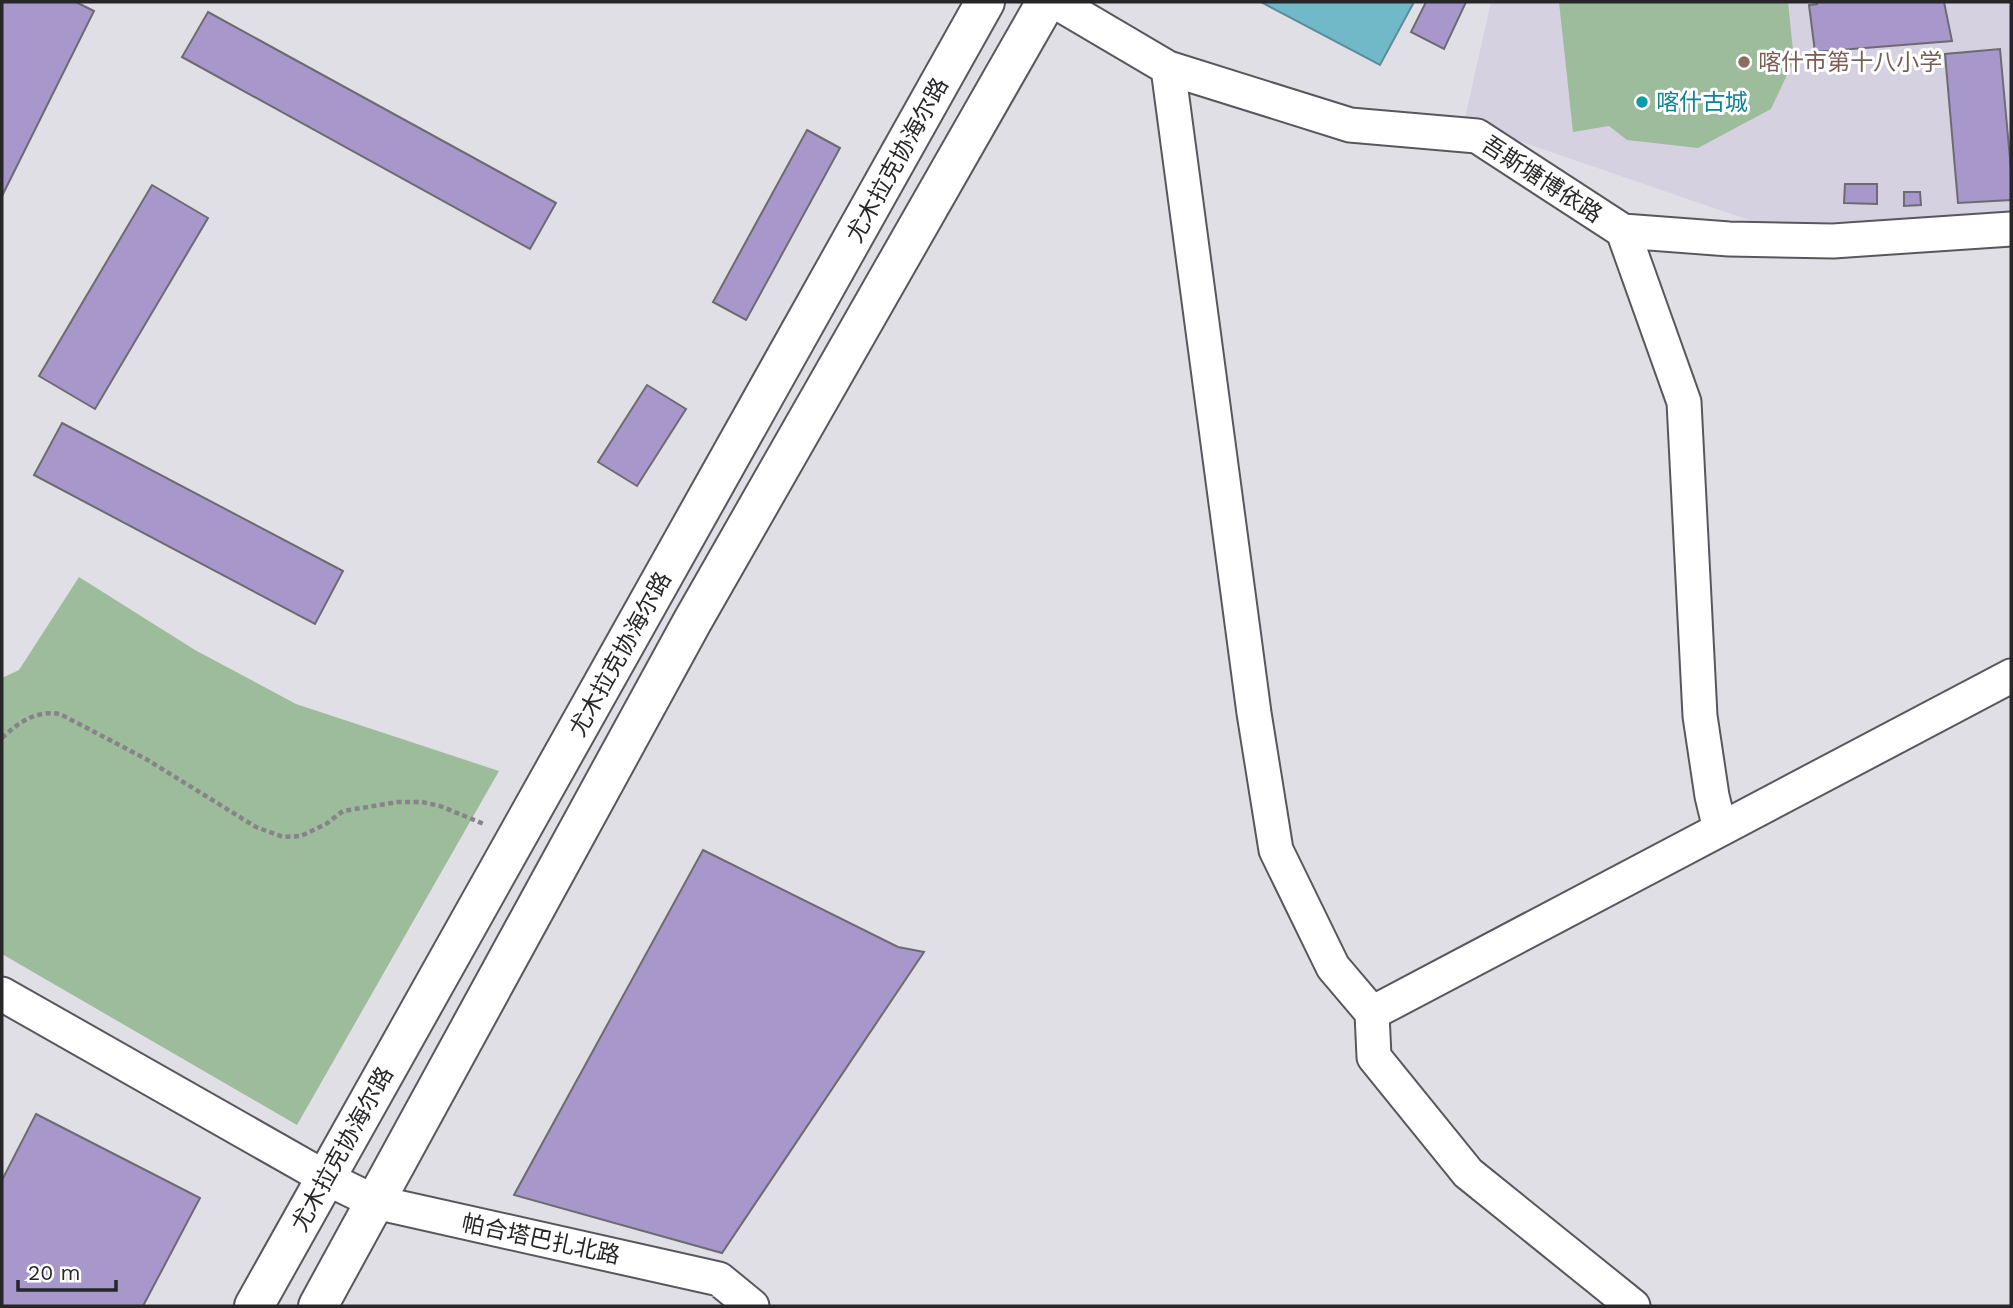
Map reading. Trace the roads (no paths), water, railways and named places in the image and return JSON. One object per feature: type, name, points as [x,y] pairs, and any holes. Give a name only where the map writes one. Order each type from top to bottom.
[{"type":"main road","name":"尤木拉克协海尔路","points":[[254,1306],[985,2]]},
{"type":"main road","name":"尤木拉克协海尔路","points":[[318,1306],[692,622],[1046,2]]},
{"type":"street","name":"吾斯塘博依路","points":[[1056,2],[1167,68],[1350,125],[1476,136],[1623,231],[1729,239],[1833,241],[2011,229]]},
{"type":"street","points":[[1167,68],[1254,713],[1276,850],[1333,967],[1372,1013],[1374,1057],[1468,1172],[1633,1306]]},
{"type":"street","points":[[1623,231],[1684,402],[1700,716],[1712,796],[1720,829]]},
{"type":"street","points":[[1372,1013],[2011,676]]},
{"type":"street","name":"帕合塔巴扎北路","points":[[2,994],[326,1178],[374,1202],[719,1279],[752,1306]]},
{"type":"water","points":[[1261,2],[1414,2],[1380,65]]},
{"type":"place","name":"喀什市第十八小学","points":[[1744,62]]},
{"type":"place","name":"喀什古城","points":[[1642,102]]}]
